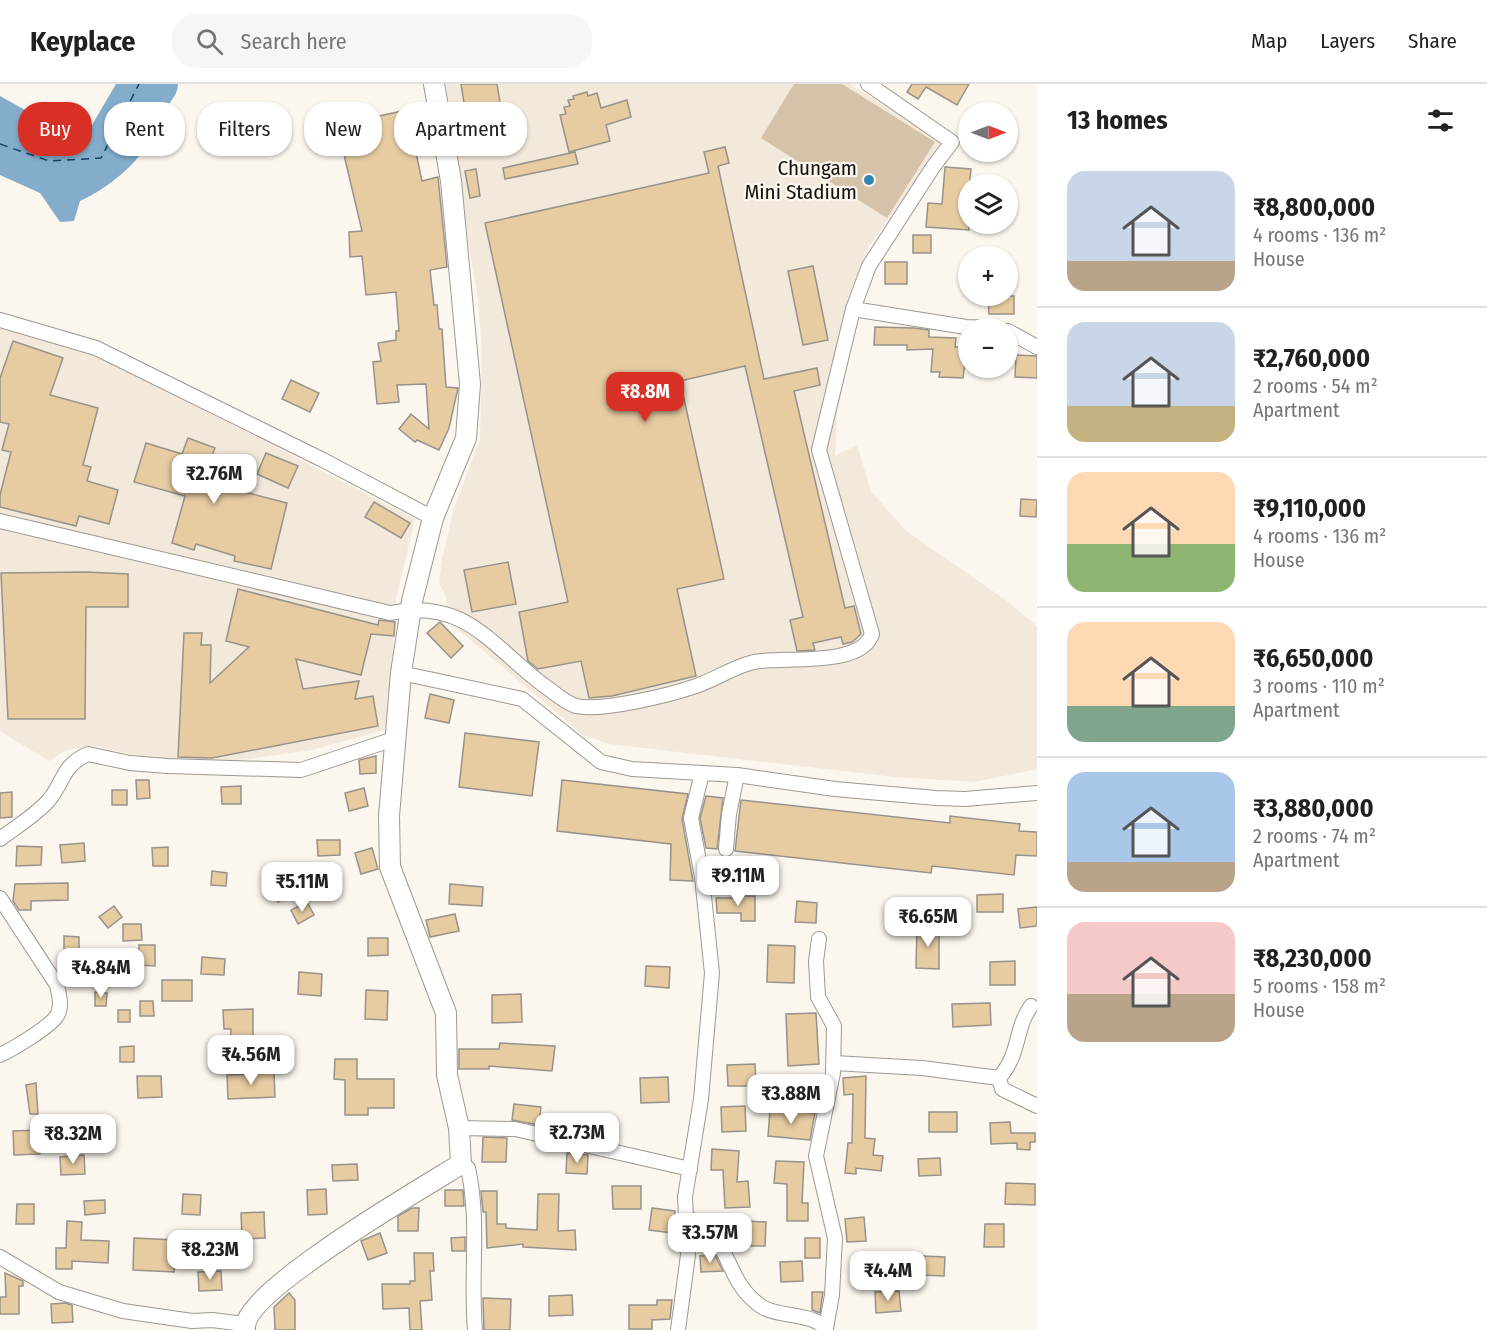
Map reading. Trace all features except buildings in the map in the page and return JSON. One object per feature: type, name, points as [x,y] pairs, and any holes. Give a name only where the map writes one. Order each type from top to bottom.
[{"type":"main road","points":[[245,1327],[252,1311],[288,1277],[345,1237],[461,1164],[459,1128],[447,1075],[447,1013],[390,867],[389,816],[401,673],[411,609],[432,518],[466,438],[470,384],[451,181],[434,84]]},
{"type":"street","points":[[0,521],[390,613],[411,609],[437,610],[455,615],[472,624],[514,663],[566,702],[588,707],[600,708],[697,686],[734,666],[764,660],[818,659],[844,654],[864,645],[870,641],[872,634],[819,450],[853,309],[869,266],[952,142],[868,84]]},
{"type":"street","points":[[853,309],[958,326]]},
{"type":"street","points":[[0,320],[96,348],[323,460],[432,518]]},
{"type":"street","points":[[1018,336],[1037,346]]},
{"type":"street","points":[[401,673],[522,699],[601,762],[632,769],[737,775],[835,789],[946,798],[995,798],[1037,793]]},
{"type":"street","points":[[0,839],[50,799],[59,779],[72,763],[88,754],[130,763],[167,766],[301,770],[397,738]]},
{"type":"street","points":[[678,1330],[688,1255],[685,1197],[700,1100],[712,973],[702,877],[691,818],[702,773]]},
{"type":"street","points":[[726,849],[729,814],[737,775]]},
{"type":"street","points":[[0,898],[57,985],[61,1001],[56,1017],[14,1048],[0,1055]]},
{"type":"street","points":[[686,1217],[702,1225],[718,1239],[737,1281],[763,1307],[775,1313],[814,1320],[826,1329],[832,1295],[835,1238],[816,1156],[834,1063],[834,1026],[824,1009],[816,985],[819,939]]},
{"type":"street","points":[[999,1078],[1010,1066],[1024,1015],[1031,1006]]},
{"type":"street","points":[[834,1063],[922,1068],[999,1078]]},
{"type":"street","points":[[999,1078],[1002,1089],[1037,1106]]},
{"type":"street","points":[[459,1128],[515,1129],[690,1169]]},
{"type":"street","points":[[461,1164],[468,1168],[473,1191],[476,1250],[472,1302],[475,1330]]},
{"type":"street","points":[[0,1257],[59,1292],[123,1311],[192,1321],[212,1320],[245,1327]]},
{"type":"shaded area","points":[[446,84],[849,84],[942,140],[931,160],[868,248],[852,287],[848,362],[837,414],[835,456],[857,445],[871,491],[905,530],[1007,601],[1037,626],[1037,769],[975,782],[895,777],[609,744],[583,735],[448,621],[446,596],[439,583],[454,508],[480,439],[482,352],[478,299],[454,156],[527,156],[527,102],[448,102]]},
{"type":"shaded area","name":"Chungam Mini Stadium","points":[[794,84],[842,84],[935,142],[887,218],[761,138]]},
{"type":"shaded area","points":[[0,327],[80,349],[119,366],[415,519],[396,599],[390,698],[384,730],[312,750],[234,761],[155,760],[95,746],[66,750],[49,761],[0,731]]},
{"type":"water","points":[[116,84],[178,84],[170,102],[105,102]]},
{"type":"water","points":[[0,96],[18,106],[18,156],[92,156],[92,125],[104,104],[104,156],[139,156],[121,175],[80,201],[74,221],[60,222],[40,193],[0,175]]},
{"type":"ferry route","points":[[0,144],[49,161],[101,158],[139,84]]},
{"type":"place","name":"Chungam Mini Stadium","points":[[869,180]]}]
